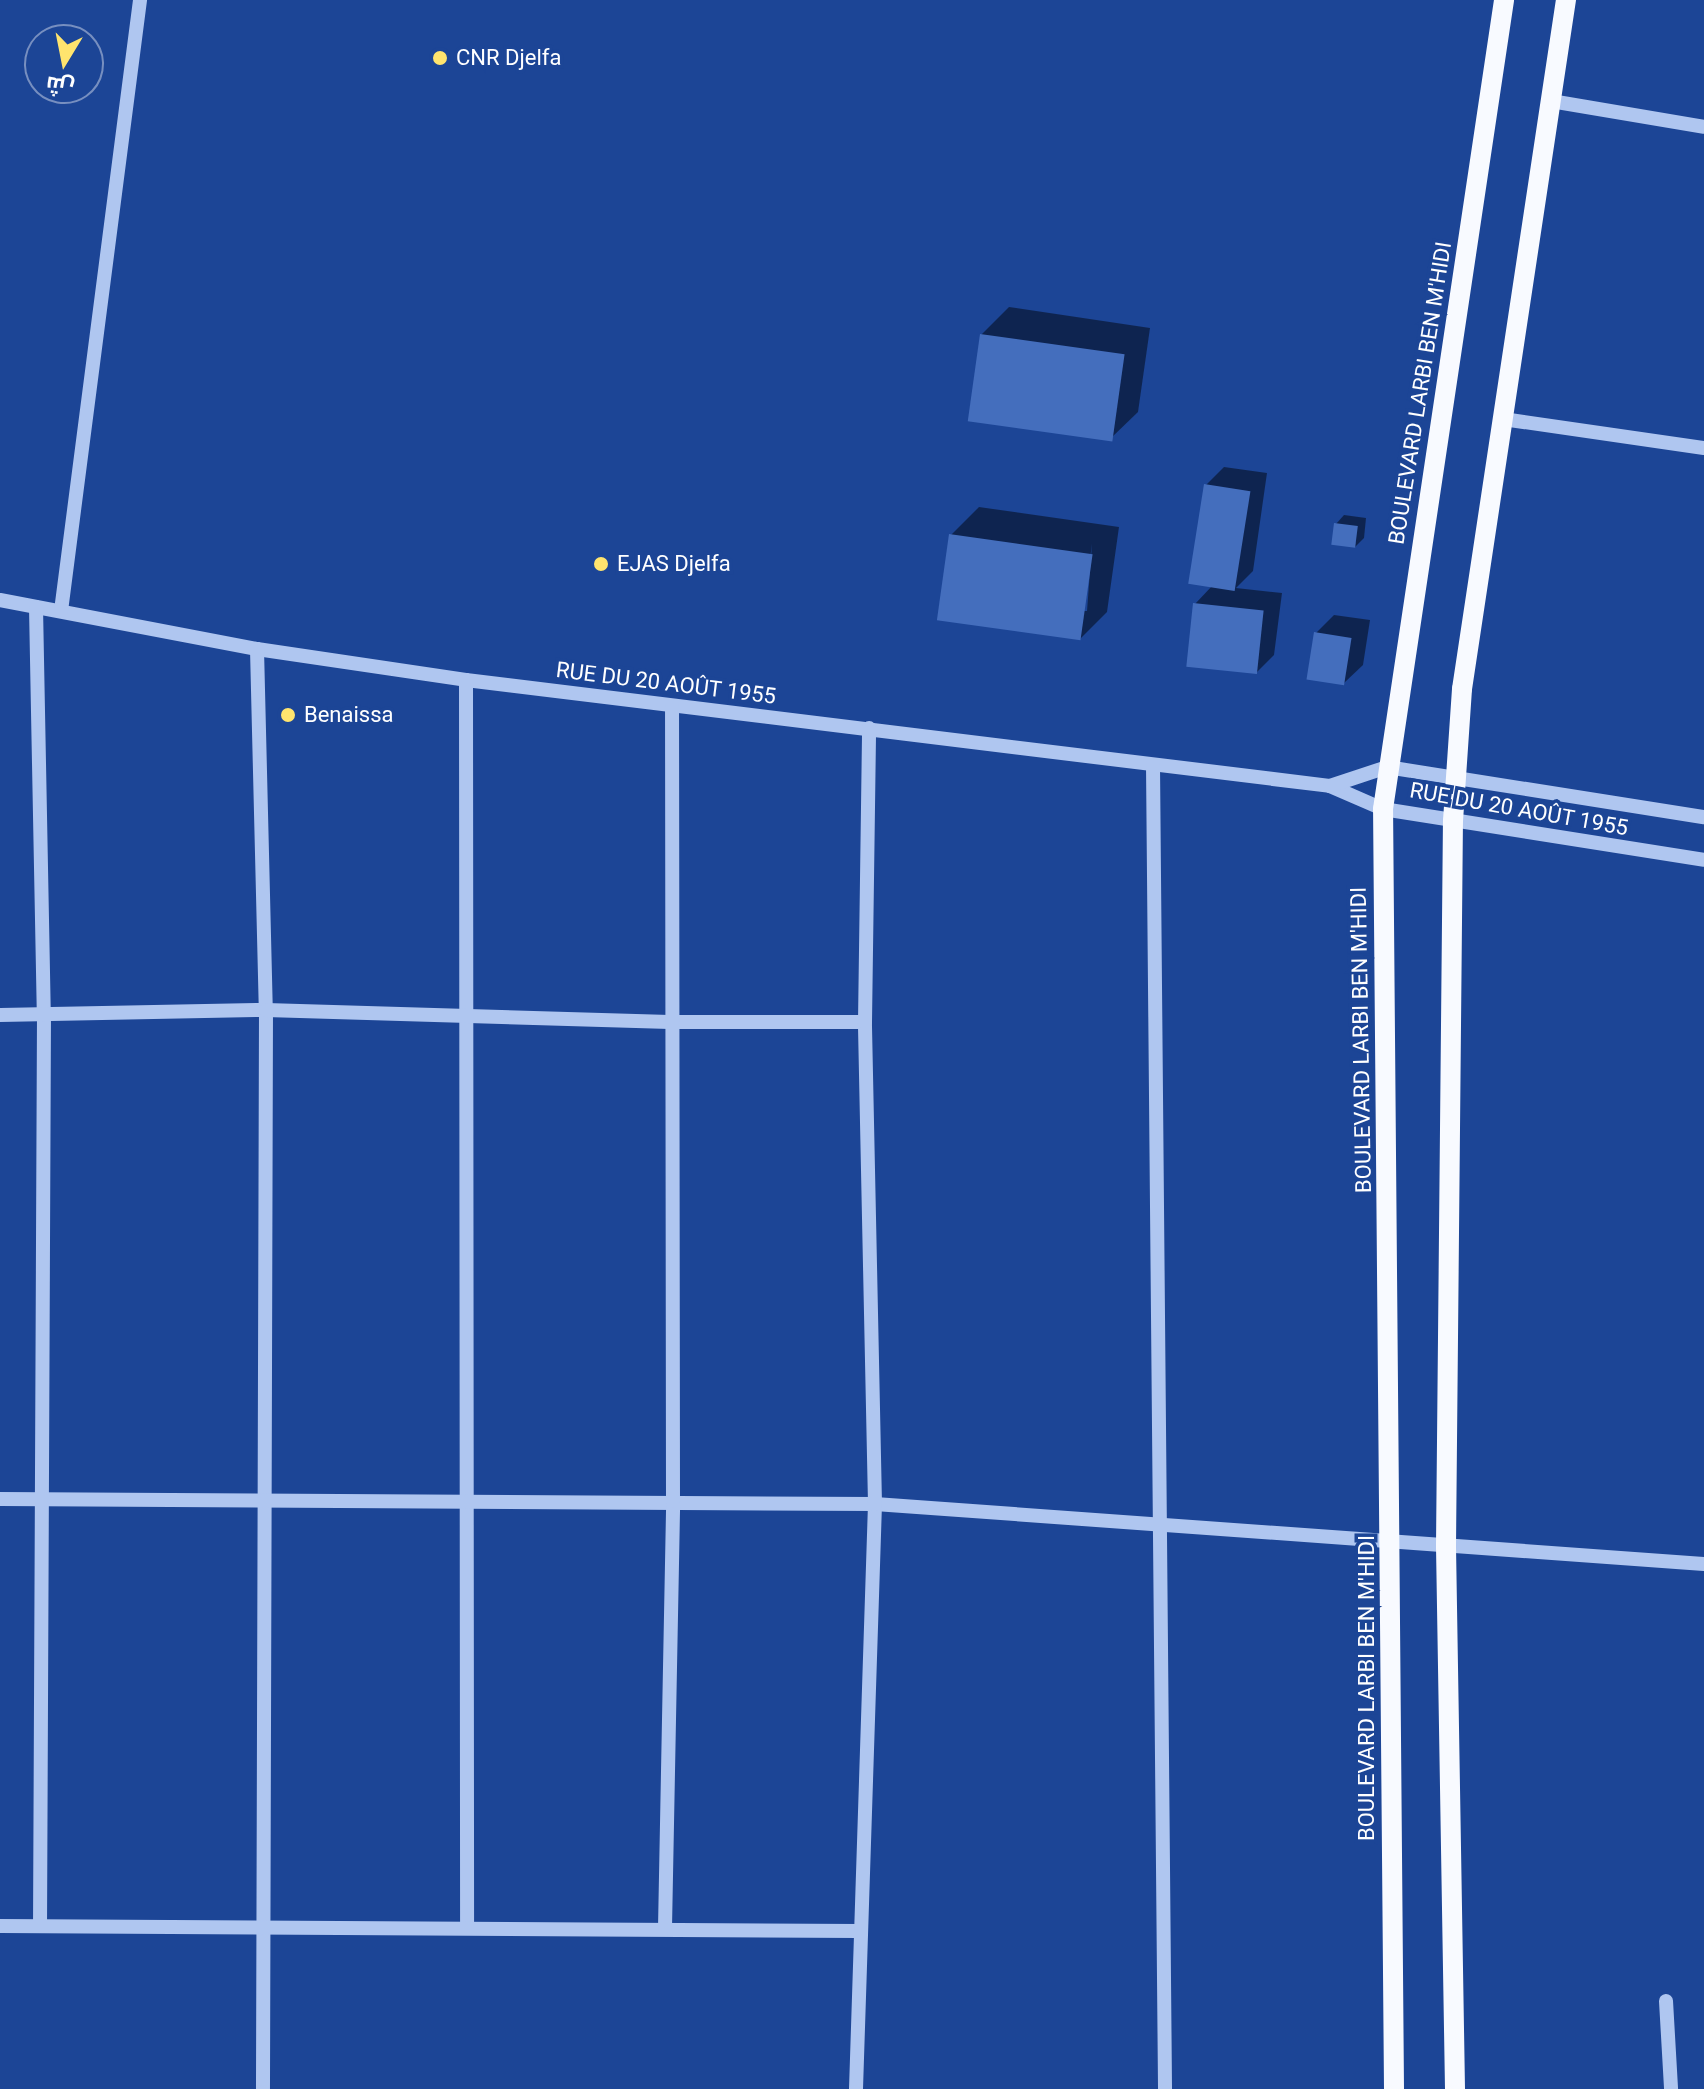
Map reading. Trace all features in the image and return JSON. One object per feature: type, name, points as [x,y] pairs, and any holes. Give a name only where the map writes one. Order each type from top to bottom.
[{"type":"main road","name":"BOULEVARD LARBI BEN M'HIDI","points":[[1394,2089],[1383,809],[1504,0]]},
{"type":"main road","points":[[1455,2089],[1446,1546],[1453,821],[1462,689],[1566,0]]},
{"type":"street","points":[[61,611],[140,0]]},
{"type":"street","points":[[1551,101],[1704,127]]},
{"type":"street","points":[[1503,419],[1704,448]]},
{"type":"street","name":"RUE DU 20 AOÛT 1955","points":[[0,600],[257,649],[466,680],[1330,786],[1383,809],[1704,860]]},
{"type":"street","points":[[36,607],[44,1015],[40,1926]]},
{"type":"street","points":[[257,649],[266,1010],[261,1503],[263,2089]]},
{"type":"street","points":[[466,680],[467,1927]]},
{"type":"street","points":[[665,1928],[673,1501],[672,707]]},
{"type":"street","points":[[856,2089],[875,1504],[865,1022],[869,728]]},
{"type":"street","points":[[1153,765],[1165,2089]]},
{"type":"street","name":"RUE DU 20 AOÛT 1955","points":[[1330,786],[1387,767],[1703,813]]},
{"type":"street","points":[[0,1015],[266,1010],[670,1022],[865,1022]]},
{"type":"street","points":[[0,1499],[261,1503],[468,1500],[875,1504],[1161,1521],[1446,1546],[1704,1564]]},
{"type":"street","points":[[0,1926],[859,1931]]},
{"type":"street","points":[[1666,2001],[1671,2089]]},
{"type":"building","points":[[980,334],[1125,354],[1112,441],[968,421]]},
{"type":"building","points":[[1204,484],[1250,491],[1235,591],[1188,584]]},
{"type":"building","points":[[1334,523],[1358,526],[1355,548],[1331,545]]},
{"type":"building","points":[[949,534],[1093,554],[1080,640],[937,620]]},
{"type":"building","points":[[1193,603],[1264,610],[1257,674],[1186,667]]},
{"type":"building","points":[[1314,632],[1352,638],[1344,685],[1306,679]]},
{"type":"place","name":"CNR Djelfa","points":[[440,58]]},
{"type":"place","name":"EJAS Djelfa","points":[[601,564]]},
{"type":"place","name":"Benaissa","points":[[288,715]]}]
